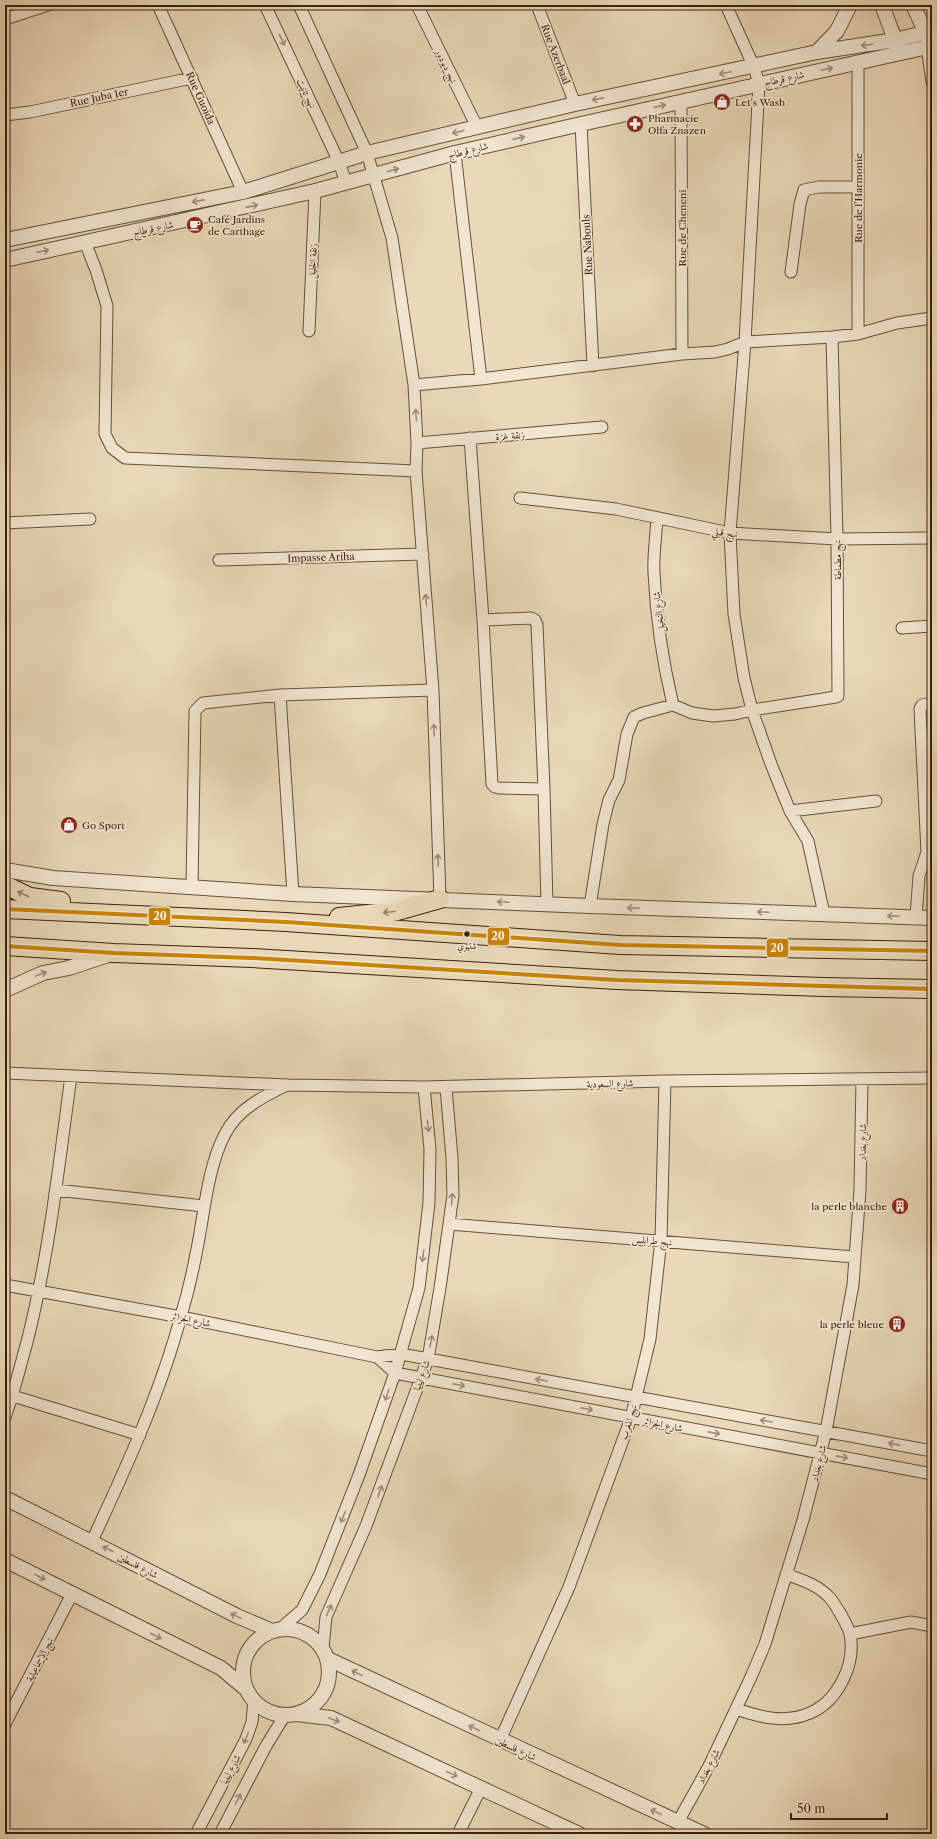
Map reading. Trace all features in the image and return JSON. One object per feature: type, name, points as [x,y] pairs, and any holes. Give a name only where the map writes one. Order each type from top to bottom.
[{"type":"highway","points":[[5,885],[30,897],[186,917]]},
{"type":"highway","points":[[286,922],[398,912],[440,899]]},
{"type":"highway","points":[[5,909],[286,922],[620,945],[932,951]]},
{"type":"highway","points":[[5,946],[616,980],[932,989]]},
{"type":"street","points":[[5,19],[48,5]]},
{"type":"street","name":"Rue Guoida","points":[[158,5],[243,192]]},
{"type":"street","name":"نهج تانيت","points":[[265,5],[339,162],[346,183]]},
{"type":"street","points":[[299,5],[367,153],[392,238],[414,385],[417,443],[416,471],[433,690],[440,899]]},
{"type":"street","name":"نهج ديودور","points":[[417,5],[478,127]]},
{"type":"street","name":"Rue Azerbaal","points":[[537,5],[575,104]]},
{"type":"street","points":[[726,5],[754,67],[759,84],[745,342],[730,534],[734,614],[744,678],[752,710],[771,764],[790,811],[808,840],[824,914]]},
{"type":"street","points":[[817,52],[837,31],[850,5]]},
{"type":"street","points":[[882,5],[898,47]]},
{"type":"street","points":[[913,5],[929,32],[932,82]]},
{"type":"street","name":"شارع قرطاج","points":[[5,260],[315,191],[455,153],[858,62],[898,47],[929,32]]},
{"type":"street","name":"شارع قرطاج","points":[[5,240],[243,192],[367,153],[575,104],[754,67],[817,52],[898,47],[930,47]]},
{"type":"street","name":"Rue de l'Harmonie","points":[[858,62],[858,334]]},
{"type":"street","name":"Rue Juba 1er","points":[[5,115],[30,112],[192,78]]},
{"type":"street","name":"Rue de Cheneni","points":[[681,101],[682,354]]},
{"type":"street","name":"Rue Nabouls","points":[[581,124],[593,366]]},
{"type":"street","points":[[455,153],[481,379]]},
{"type":"street","points":[[791,272],[800,204],[804,190],[819,187],[858,187]]},
{"type":"street","name":"زنقة الخليل","points":[[309,331],[315,191]]},
{"type":"street","points":[[85,242],[96,270],[107,306],[105,434],[112,448],[125,458],[416,471]]},
{"type":"street","points":[[414,385],[481,379],[682,354],[715,352],[728,349],[745,342],[858,334],[897,323],[932,318]]},
{"type":"street","name":"نهج مطماطة","points":[[752,710],[838,696],[837,539],[832,337]]},
{"type":"street","name":"زنقة غزة","points":[[417,443],[602,427]]},
{"type":"street","points":[[470,438],[483,620],[492,784],[499,788],[544,789]]},
{"type":"street","name":"نهج قبلي","points":[[520,498],[616,509],[730,534],[837,539],[932,538]]},
{"type":"street","name":"شارع النخيل","points":[[658,518],[654,573],[668,683],[674,705]]},
{"type":"street","points":[[5,523],[90,519]]},
{"type":"street","name":"Impasse Ariha","points":[[219,560],[422,554]]},
{"type":"street","points":[[483,620],[531,618],[535,620],[537,624],[547,904]]},
{"type":"street","points":[[902,628],[932,626]]},
{"type":"street","points":[[192,887],[195,711],[203,703],[280,695],[433,690]]},
{"type":"street","points":[[280,695],[293,894]]},
{"type":"street","points":[[916,917],[919,876],[927,852],[920,709],[922,705],[932,703]]},
{"type":"street","points":[[590,906],[603,824],[609,800],[619,780],[627,734],[634,717],[638,714],[674,705],[692,714],[713,716],[735,714],[752,710]]},
{"type":"street","points":[[790,811],[876,801]]},
{"type":"street","points":[[5,870],[54,878],[293,894],[932,918]]},
{"type":"street","points":[[5,990],[42,973],[69,968],[114,953]]},
{"type":"street","name":"شارع السعودية","points":[[5,1073],[288,1085],[424,1088],[665,1081],[932,1078]]},
{"type":"street","points":[[5,1418],[13,1396],[40,1291],[72,1076]]},
{"type":"street","name":"شارع بغداد","points":[[678,1822],[736,1709],[765,1644],[803,1520],[821,1453],[852,1285],[861,1182],[862,1079]]},
{"type":"street","name":"نهج المغرب","points":[[500,1740],[569,1587],[631,1418],[650,1339],[661,1240],[665,1081]]},
{"type":"street","points":[[92,1541],[140,1435],[163,1375],[181,1316],[196,1254],[204,1206],[216,1157],[225,1133],[240,1113],[261,1098],[288,1085]]},
{"type":"street","points":[[250,1694],[243,1678],[243,1666],[246,1654],[252,1644],[261,1636],[276,1630],[302,1610],[320,1574],[359,1475],[401,1354],[419,1288],[428,1210],[430,1149],[424,1088]]},
{"type":"street","name":"شارع ليبيا","points":[[325,1654],[326,1617],[366,1526],[428,1359],[449,1224],[452,1195],[452,1158],[446,1088]]},
{"type":"street","points":[[56,1190],[204,1206]]},
{"type":"street","name":"نهج طرابلس","points":[[449,1224],[661,1240],[854,1257]]},
{"type":"street","name":"شارع الجزائر","points":[[5,1285],[181,1316],[377,1357],[401,1354],[932,1451]]},
{"type":"street","name":"شارع الجزائر","points":[[377,1357],[395,1373],[932,1474]]},
{"type":"street","points":[[13,1396],[140,1435]]},
{"type":"street","name":"شارع فلسطين","points":[[5,1498],[237,1616],[276,1630]]},
{"type":"street","points":[[5,1560],[220,1668],[250,1694],[261,1707],[272,1713],[331,1718],[580,1834]]},
{"type":"street","points":[[736,1709],[762,1718],[788,1718],[809,1713],[823,1706],[837,1691],[846,1672],[850,1653],[850,1634],[829,1597],[812,1584],[786,1574]]},
{"type":"street","name":"نهج الإسماعيلية","points":[[5,1724],[9,1707],[72,1594]]},
{"type":"street","points":[[850,1634],[911,1622],[932,1626]]},
{"type":"street","points":[[220,1834],[266,1746],[290,1715],[309,1709],[320,1700],[327,1687],[330,1673],[325,1654],[315,1639],[304,1632],[292,1629],[276,1630]]},
{"type":"street","name":"شارع فلسطين","points":[[325,1654],[500,1740],[704,1834]]},
{"type":"street","name":"شارع ليبيا","points":[[196,1834],[246,1739],[252,1722],[250,1694]]},
{"type":"street","points":[[458,1834],[481,1788]]},
{"type":"transit line","name":"20","points":[[5,909],[286,922],[620,945],[932,951]]},
{"type":"transit line","name":"20","points":[[5,946],[114,953],[252,958],[617,980],[932,989]]},
{"type":"place","name":"Let's Wash","points":[[722,102]]},
{"type":"place","name":"Pharmacie Olfa Znazen","points":[[635,124]]},
{"type":"place","name":"Café Jardins de Carthage","points":[[195,225]]},
{"type":"place","name":"Go Sport","points":[[69,825]]},
{"type":"place","name":"شتيوي","points":[[467,934]]},
{"type":"place","name":"la perle blanche","points":[[900,1206]]},
{"type":"place","name":"la perle bleue","points":[[897,1324]]}]
